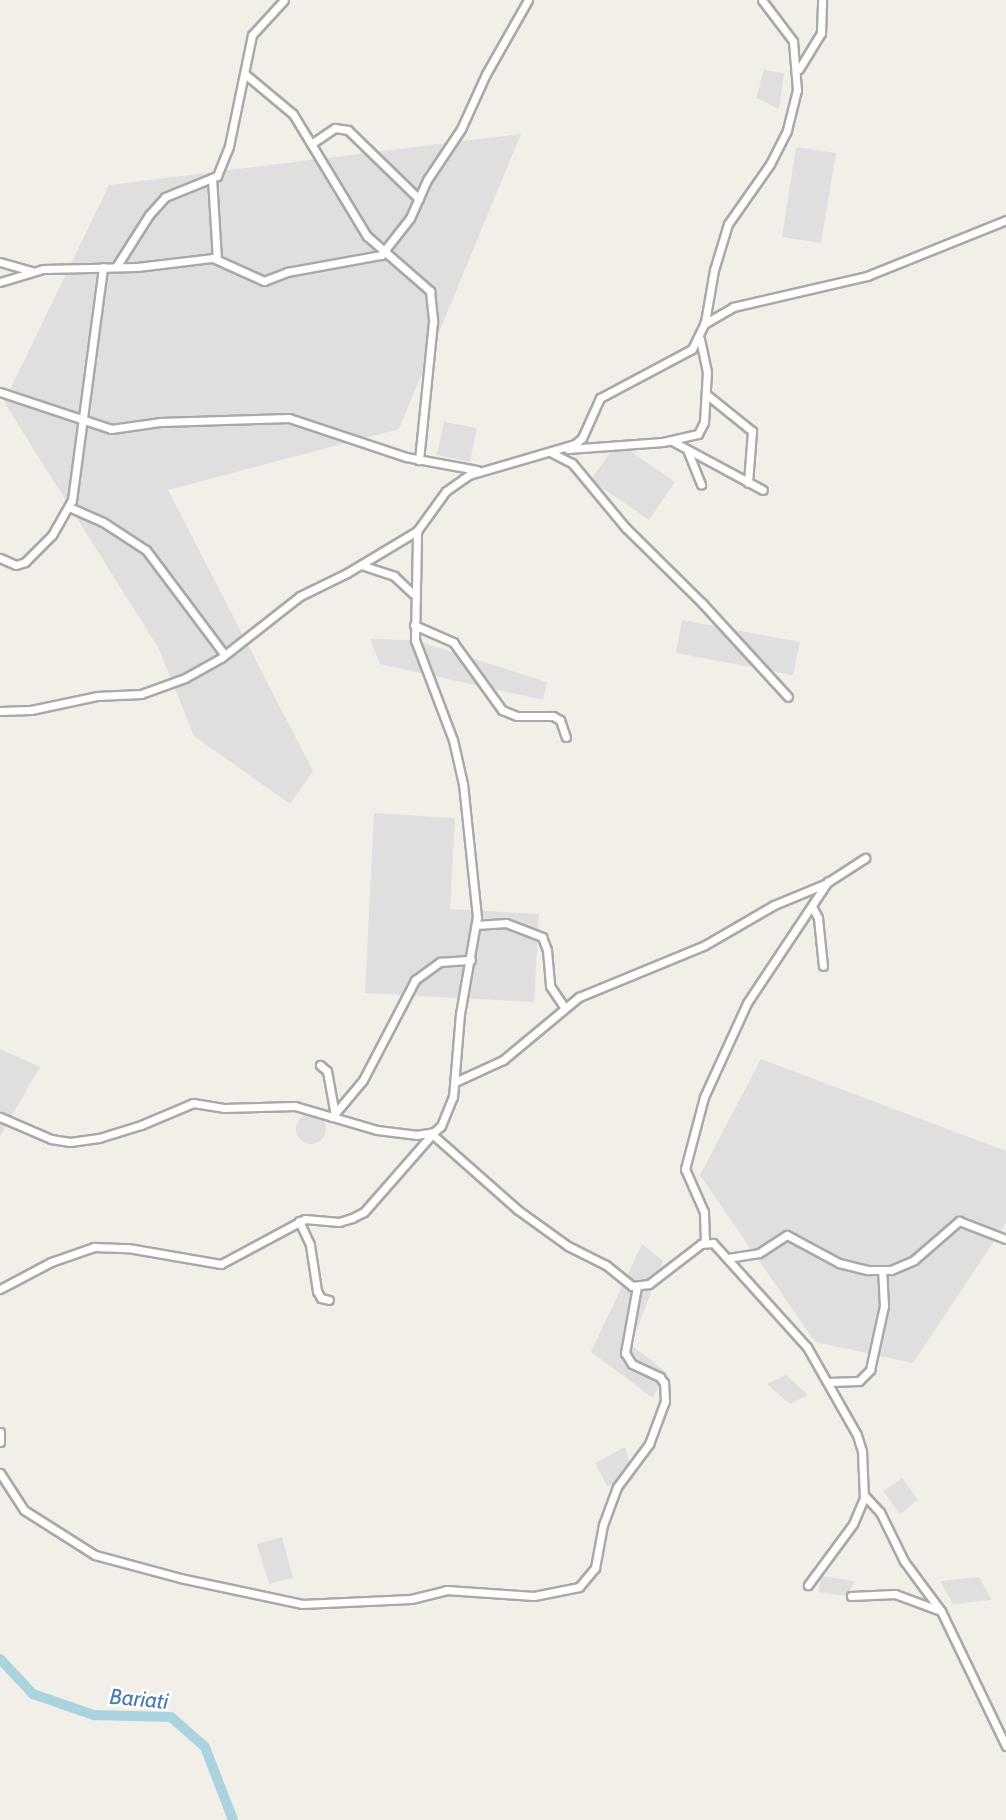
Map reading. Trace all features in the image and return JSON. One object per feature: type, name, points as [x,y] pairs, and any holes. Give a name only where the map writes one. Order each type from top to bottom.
[{"type":"street","points":[[116,267],[148,215],[165,197],[212,178],[224,164],[255,28],[284,0]]},
{"type":"street","points":[[0,282],[33,271],[217,259],[264,281],[287,272],[376,258],[387,252],[419,200],[528,0]]},
{"type":"street","points":[[567,449],[582,438],[600,398],[692,349],[700,339],[722,240],[731,218],[752,193],[787,130],[798,69],[793,41],[762,0]]},
{"type":"street","points":[[798,69],[821,33],[822,0]]},
{"type":"street","points":[[245,74],[293,114],[314,142],[352,216],[387,252],[423,282],[432,297],[430,360],[418,460]]},
{"type":"street","points":[[314,142],[335,128],[348,130],[419,200]]},
{"type":"street","points":[[212,178],[217,259]]},
{"type":"street","points":[[704,325],[733,307],[861,278],[1006,220]]},
{"type":"street","points":[[0,262],[33,271]]},
{"type":"street","points":[[0,558],[16,566],[25,562],[52,535],[69,507],[103,267]]},
{"type":"street","points":[[0,711],[31,710],[97,696],[152,691],[186,678],[224,654],[300,596],[361,565],[417,531],[446,491],[478,470],[567,449],[672,441],[701,430],[707,372],[700,339]]},
{"type":"street","points":[[0,392],[111,429],[160,422],[289,418],[418,460],[478,470]]},
{"type":"street","points":[[706,394],[752,431],[748,483]]},
{"type":"street","points":[[672,441],[688,452],[763,490]]},
{"type":"street","points":[[550,452],[572,463],[626,528],[708,609],[788,697]]},
{"type":"street","points":[[688,452],[701,484]]},
{"type":"street","points":[[69,507],[103,522],[146,550],[224,654]]},
{"type":"street","points":[[0,1289],[51,1262],[94,1247],[128,1248],[221,1264],[234,1260],[298,1221],[339,1222],[364,1212],[446,1115],[455,1082],[460,1014],[476,925],[463,784],[453,740],[422,665],[414,625],[413,594],[417,531]]},
{"type":"street","points":[[361,565],[394,576],[413,594]]},
{"type":"street","points":[[414,625],[453,642],[502,710],[518,716],[553,716],[560,720],[566,737]]},
{"type":"street","points":[[455,1082],[503,1060],[564,1007],[622,976],[705,945],[774,904],[828,881],[865,858]]},
{"type":"street","points":[[705,1242],[704,1212],[685,1169],[704,1097],[747,1003],[813,908],[828,881]]},
{"type":"street","points":[[813,908],[818,918],[823,966]]},
{"type":"street","points":[[476,925],[506,923],[542,937],[547,950],[550,986],[564,1007]]},
{"type":"street","points":[[334,1116],[363,1080],[415,980],[440,962],[471,960]]},
{"type":"street","points":[[320,1065],[327,1071],[334,1116]]},
{"type":"street","points":[[0,1117],[51,1139],[70,1142],[99,1138],[141,1125],[192,1103],[224,1107],[295,1106],[408,1134],[433,1133],[555,1238],[606,1265],[637,1286],[649,1284],[705,1242],[713,1243],[807,1347],[829,1382],[862,1451],[864,1495],[858,1517],[808,1585]]},
{"type":"street","points":[[298,1221],[310,1245],[316,1291],[321,1298],[329,1300]]},
{"type":"street","points":[[728,1258],[759,1253],[787,1235],[839,1263],[882,1271],[902,1268],[959,1221],[1006,1239]]},
{"type":"street","points":[[829,1382],[859,1381],[870,1370],[884,1306],[882,1271]]},
{"type":"street","points":[[0,1473],[24,1510],[95,1555],[180,1578],[302,1604],[411,1599],[446,1590],[523,1597],[579,1587],[595,1568],[603,1524],[617,1487],[650,1444],[665,1401],[664,1383],[660,1377],[632,1364],[625,1353],[637,1286]]},
{"type":"street","points":[[0,1432],[0,1442]]},
{"type":"street","points":[[864,1495],[880,1512],[904,1561],[941,1611],[1006,1746]]},
{"type":"street","points":[[851,1596],[895,1594],[941,1611]]},
{"type":"shaded area","points":[[764,70],[784,73],[779,109],[756,98]]},
{"type":"shaded area","points":[[521,134],[399,429],[168,490],[313,771],[290,804],[194,736],[159,649],[4,402],[109,185]]},
{"type":"shaded area","points":[[796,147],[836,153],[821,243],[782,237]]},
{"type":"shaded area","points":[[444,422],[477,428],[470,462],[437,455]]},
{"type":"shaded area","points":[[617,442],[675,482],[649,520],[591,480]]},
{"type":"shaded area","points":[[682,620],[800,642],[793,675],[676,653]]},
{"type":"shaded area","points":[[370,639],[414,640],[547,682],[543,700],[380,664]]},
{"type":"shaded area","points":[[374,813],[455,818],[450,909],[539,914],[534,1002],[365,993]]},
{"type":"shaded area","points":[[0,1049],[40,1067],[0,1136]]},
{"type":"shaded area","points":[[761,1059],[1006,1151],[1006,1223],[913,1363],[815,1342],[700,1175]]},
{"type":"shaded area","points":[[311,1114],[322,1118],[326,1129],[322,1140],[311,1144],[300,1140],[296,1129],[300,1118]]},
{"type":"shaded area","points":[[642,1244],[663,1261],[631,1345],[666,1372],[653,1398],[591,1352]]},
{"type":"shaded area","points":[[786,1375],[808,1395],[790,1404],[767,1384]]},
{"type":"shaded area","points":[[625,1447],[634,1479],[607,1486],[595,1463]]},
{"type":"shaded area","points":[[902,1478],[918,1500],[900,1514],[883,1491]]},
{"type":"shaded area","points":[[282,1537],[293,1578],[269,1584],[257,1544]]},
{"type":"shaded area","points":[[821,1576],[855,1581],[847,1596],[819,1592]]},
{"type":"shaded area","points":[[979,1577],[992,1600],[953,1604],[940,1581]]},
{"type":"waterway","name":"Bariati","points":[[0,1659],[33,1694],[94,1715],[171,1717],[205,1747],[233,1820]]}]
